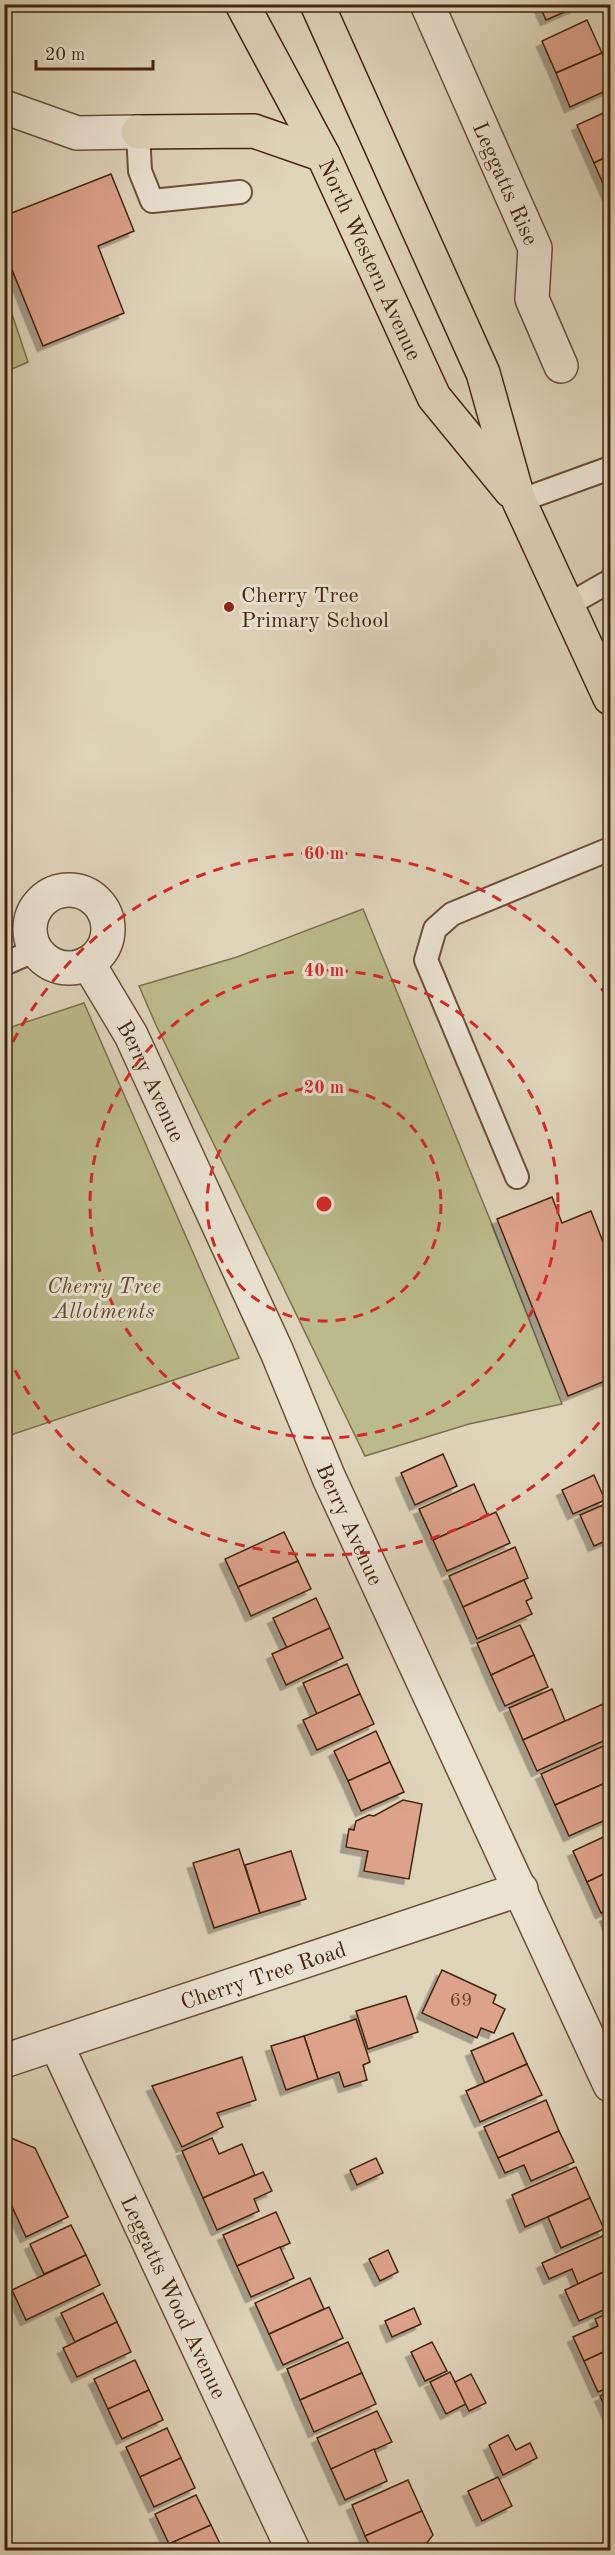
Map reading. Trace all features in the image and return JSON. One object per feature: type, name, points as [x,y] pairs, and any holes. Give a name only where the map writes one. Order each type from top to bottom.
[{"type":"highway","name":"North Western Avenue","points":[[242,4],[323,154],[434,397],[519,501]]},
{"type":"highway","name":"North Western Avenue","points":[[317,4],[483,373],[519,501],[610,698]]},
{"type":"highway","points":[[138,132],[254,131],[323,154]]},
{"type":"street","name":"Leggatts Rise","points":[[427,4],[535,248],[532,299],[561,366]]},
{"type":"street","points":[[4,107],[77,133],[138,132]]},
{"type":"street","points":[[59,891],[78,891],[94,899],[102,908],[107,920],[108,932],[105,944],[98,955],[88,963],[66,968],[54,965],[36,950],[29,927],[38,904],[48,896],[59,891]]},
{"type":"street","name":"Berry Avenue","points":[[88,963],[131,1035],[277,1352],[329,1478],[610,2085]]},
{"type":"street","name":"Cherry Tree Road","points":[[4,2061],[521,1889]]},
{"type":"street","name":"Leggatts Wood Avenue","points":[[56,2044],[293,2550]]},
{"type":"lane","points":[[138,132],[140,171],[152,201],[240,192]]},
{"type":"lane","points":[[519,501],[610,468]]},
{"type":"lane","points":[[568,605],[610,581]]},
{"type":"lane","points":[[517,1178],[426,960],[435,929],[452,914],[610,849]]},
{"type":"lane","points":[[4,964],[36,950]]},
{"type":"green space","points":[[5,293],[28,362],[4,372]]},
{"type":"green space","points":[[363,909],[491,1222],[562,1404],[469,1424],[365,1456],[139,986],[237,957]]},
{"type":"green space","name":"Cherry Tree Allotments","points":[[84,1003],[239,1358],[5,1437],[5,1029]]},
{"type":"building","points":[[539,4],[575,4],[576,7],[546,20]]},
{"type":"building","points":[[587,20],[602,53],[556,73],[542,41]]},
{"type":"building","points":[[602,53],[610,73],[610,89],[570,107],[556,73]]},
{"type":"building","points":[[610,110],[610,155],[594,163],[577,125]]},
{"type":"building","points":[[610,155],[610,194],[608,195],[594,163]]},
{"type":"building","points":[[111,174],[134,231],[98,246],[124,313],[43,346],[4,250],[4,216]]},
{"type":"building","points":[[552,1197],[562,1223],[591,1211],[610,1260],[610,1379],[568,1396],[497,1219]]},
{"type":"building","points":[[443,1454],[457,1486],[415,1505],[401,1473]]},
{"type":"building","points":[[594,1475],[605,1500],[573,1514],[562,1490]]},
{"type":"building","points":[[474,1484],[488,1516],[433,1540],[419,1509]]},
{"type":"building","points":[[603,1505],[610,1521],[610,1539],[594,1546],[580,1515]]},
{"type":"building","points":[[496,1512],[510,1543],[447,1571],[433,1540]]},
{"type":"building","points":[[284,1532],[298,1561],[238,1587],[225,1559]]},
{"type":"building","points":[[515,1547],[528,1578],[463,1607],[449,1576]]},
{"type":"building","points":[[298,1561],[311,1589],[251,1616],[238,1587]]},
{"type":"building","points":[[524,1580],[532,1598],[526,1601],[532,1614],[477,1639],[463,1607]]},
{"type":"building","points":[[316,1598],[330,1628],[287,1648],[273,1618]]},
{"type":"building","points":[[520,1625],[534,1655],[491,1675],[477,1643]]},
{"type":"building","points":[[330,1628],[343,1658],[286,1685],[272,1654]]},
{"type":"building","points":[[534,1655],[548,1687],[505,1706],[491,1675]]},
{"type":"building","points":[[347,1664],[360,1694],[317,1714],[303,1683]]},
{"type":"building","points":[[552,1689],[565,1721],[523,1740],[509,1708]]},
{"type":"building","points":[[360,1694],[374,1724],[317,1750],[303,1720]]},
{"type":"building","points":[[603,1704],[610,1719],[610,1738],[537,1771],[523,1740]]},
{"type":"building","points":[[376,1731],[390,1762],[348,1781],[334,1751]]},
{"type":"building","points":[[610,1743],[610,1781],[555,1805],[541,1774]]},
{"type":"building","points":[[390,1762],[404,1792],[361,1811],[348,1781]]},
{"type":"building","points":[[610,1781],[610,1818],[569,1836],[555,1805]]},
{"type":"building","points":[[403,1800],[422,1804],[409,1879],[364,1871],[368,1851],[346,1847],[349,1829],[354,1830],[356,1821],[369,1815],[374,1816]]},
{"type":"building","points":[[610,1834],[610,1871],[587,1882],[573,1851]]},
{"type":"building","points":[[239,1849],[260,1913],[214,1928],[193,1863]]},
{"type":"building","points":[[291,1851],[306,1899],[260,1913],[245,1865]]},
{"type":"building","points":[[610,1871],[610,1909],[601,1913],[587,1882]]},
{"type":"building","points":[[610,1914],[610,1929],[605,1916]]},
{"type":"building","points":[[442,1970],[496,1995],[493,2003],[505,2009],[494,2033],[481,2028],[477,2038],[422,2013]]},
{"type":"building","points":[[406,1996],[418,2032],[368,2049],[356,2011]]},
{"type":"building","points":[[356,2019],[370,2062],[363,2065],[367,2080],[344,2087],[339,2072],[318,2079],[304,2036]]},
{"type":"building","points":[[513,2033],[527,2064],[485,2083],[471,2051]]},
{"type":"building","points":[[304,2036],[318,2079],[286,2090],[271,2046]]},
{"type":"building","points":[[242,2057],[256,2100],[217,2113],[223,2127],[182,2147],[152,2086]]},
{"type":"building","points":[[527,2064],[542,2095],[480,2122],[466,2091]]},
{"type":"building","points":[[546,2100],[559,2131],[498,2158],[484,2127]]},
{"type":"building","points":[[559,2131],[574,2162],[531,2181],[524,2165],[505,2173],[498,2158]]},
{"type":"building","points":[[4,2135],[35,2148],[68,2217],[26,2237],[4,2189]]},
{"type":"building","points":[[212,2138],[219,2154],[242,2144],[255,2175],[203,2198],[182,2151]]},
{"type":"building","points":[[376,2158],[383,2173],[357,2185],[350,2170]]},
{"type":"building","points":[[576,2167],[590,2198],[525,2227],[512,2195]]},
{"type":"building","points":[[263,2172],[272,2191],[254,2199],[259,2211],[217,2230],[203,2198]]},
{"type":"building","points":[[590,2198],[604,2229],[561,2248],[548,2217]]},
{"type":"building","points":[[276,2212],[290,2243],[237,2266],[223,2235]]},
{"type":"building","points":[[71,2225],[86,2255],[44,2274],[30,2244]]},
{"type":"building","points":[[607,2234],[610,2241],[610,2269],[578,2284],[572,2269],[549,2279],[542,2263]]},
{"type":"building","points":[[280,2247],[294,2278],[251,2297],[237,2266]]},
{"type":"building","points":[[388,2250],[398,2272],[380,2281],[369,2259]]},
{"type":"building","points":[[86,2255],[100,2285],[26,2320],[12,2290]]},
{"type":"building","points":[[610,2269],[610,2307],[579,2321],[565,2290]]},
{"type":"building","points":[[310,2278],[324,2309],[269,2334],[255,2303]]},
{"type":"building","points":[[103,2293],[117,2322],[75,2342],[61,2313]]},
{"type":"building","points":[[329,2307],[343,2338],[283,2365],[269,2334]]},
{"type":"building","points":[[414,2308],[421,2324],[392,2337],[385,2321]]},
{"type":"building","points":[[610,2312],[610,2349],[584,2361],[573,2337],[598,2326],[595,2319]]},
{"type":"building","points":[[117,2322],[131,2352],[77,2377],[63,2348]]},
{"type":"building","points":[[348,2342],[362,2373],[300,2400],[287,2369]]},
{"type":"building","points":[[432,2342],[447,2371],[425,2381],[411,2352]]},
{"type":"building","points":[[610,2349],[610,2387],[598,2392],[584,2361]]},
{"type":"building","points":[[135,2360],[149,2390],[108,2409],[94,2379]]},
{"type":"building","points":[[450,2372],[466,2404],[446,2414],[430,2382]]},
{"type":"building","points":[[362,2373],[376,2404],[314,2432],[300,2400]]},
{"type":"building","points":[[471,2374],[486,2403],[469,2411],[455,2382]]},
{"type":"building","points":[[149,2390],[163,2420],[122,2439],[108,2409]]},
{"type":"building","points":[[610,2391],[610,2418],[600,2396]]},
{"type":"building","points":[[377,2411],[392,2442],[331,2469],[317,2438]]},
{"type":"building","points":[[167,2428],[181,2458],[140,2477],[126,2447]]},
{"type":"building","points":[[508,2435],[516,2450],[530,2443],[537,2458],[503,2475],[489,2445]]},
{"type":"building","points":[[374,2449],[387,2481],[345,2500],[331,2469]]},
{"type":"building","points":[[181,2458],[195,2488],[154,2507],[140,2477]]},
{"type":"building","points":[[498,2477],[512,2506],[482,2521],[468,2491]]},
{"type":"building","points":[[408,2480],[422,2511],[365,2536],[352,2505]]},
{"type":"building","points":[[196,2495],[211,2525],[169,2544],[155,2514]]},
{"type":"building","points":[[422,2511],[433,2535],[422,2549],[372,2550],[365,2536]]},
{"type":"building","points":[[211,2525],[223,2550],[172,2550],[169,2544]]},
{"type":"place","name":"Cherry Tree Primary School","points":[[229,607]]}]
